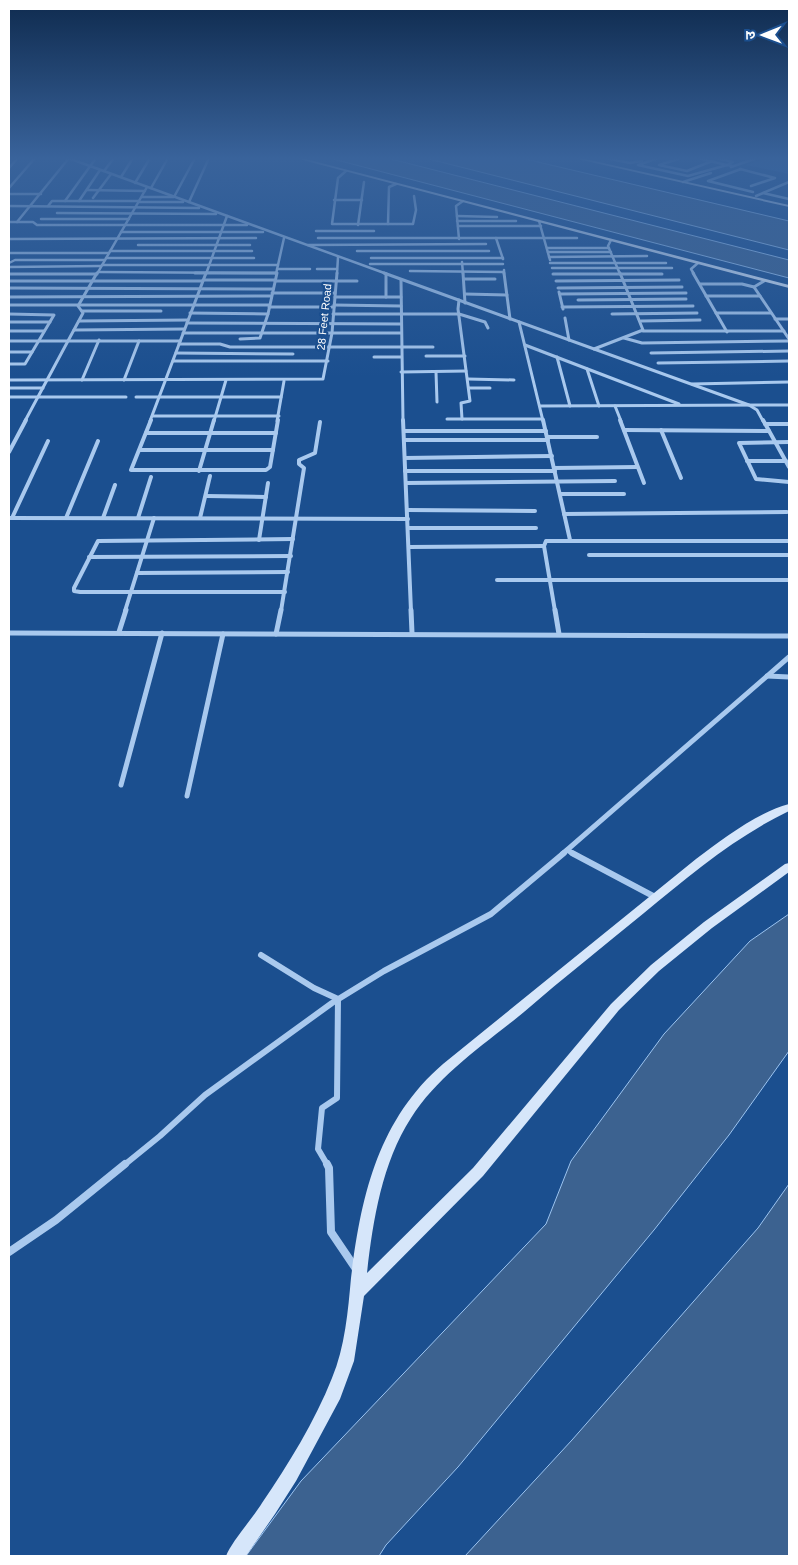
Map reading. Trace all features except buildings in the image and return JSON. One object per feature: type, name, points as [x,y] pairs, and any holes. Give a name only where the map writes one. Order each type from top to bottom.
[{"type":"street","points":[[161,312],[82,311],[78,307],[122,232],[218,231]]},
{"type":"street","points":[[9,380],[167,380],[226,380],[284,380],[270,467],[266,470],[131,470],[167,380],[221,231]]},
{"type":"street","points":[[222,231],[266,232],[370,267],[400,280],[749,405],[757,410],[789,467]]},
{"type":"street","points":[[370,267],[374,231]]},
{"type":"street","points":[[458,231],[465,303]]},
{"type":"street","points":[[542,231],[563,308],[693,306]]},
{"type":"street","points":[[571,231],[789,287]]},
{"type":"street","points":[[9,239],[256,238]]},
{"type":"street","points":[[240,340],[259,339],[268,314],[284,238]]},
{"type":"street","points":[[318,238],[578,238]]},
{"type":"street","points":[[496,238],[502,258],[510,319]]},
{"type":"street","points":[[611,240],[609,248],[641,321],[642,331]]},
{"type":"street","points":[[305,246],[486,244]]},
{"type":"street","points":[[138,245],[250,245]]},
{"type":"street","points":[[547,250],[609,248]]},
{"type":"street","points":[[547,250],[611,252]]},
{"type":"street","points":[[9,252],[252,251]]},
{"type":"street","points":[[356,251],[489,251]]},
{"type":"street","points":[[549,257],[647,256]]},
{"type":"street","name":"28 Feet Road","points":[[284,380],[324,378],[332,333],[338,257]]},
{"type":"street","points":[[9,263],[15,260],[254,258]]},
{"type":"street","points":[[371,258],[502,258]]},
{"type":"street","points":[[9,263],[310,268]]},
{"type":"street","points":[[550,263],[666,263]]},
{"type":"street","points":[[698,263],[691,269],[727,332]]},
{"type":"street","points":[[370,267],[503,264]]},
{"type":"street","points":[[552,268],[672,268]]},
{"type":"street","points":[[316,269],[337,269]]},
{"type":"street","points":[[410,271],[504,272]]},
{"type":"street","points":[[9,274],[276,273]]},
{"type":"street","points":[[386,274],[386,297]]},
{"type":"street","points":[[554,274],[662,274]]},
{"type":"street","points":[[464,279],[494,279]]},
{"type":"street","points":[[400,280],[401,372],[412,633]]},
{"type":"street","points":[[556,281],[679,280]]},
{"type":"street","points":[[273,289],[9,287],[10,281],[357,281]]},
{"type":"street","points":[[754,287],[764,281]]},
{"type":"street","points":[[624,338],[642,343],[789,340],[754,287],[742,284],[700,284]]},
{"type":"street","points":[[558,288],[682,287]]},
{"type":"street","points":[[560,294],[686,293]]},
{"type":"street","points":[[9,297],[196,297],[272,294],[401,297]]},
{"type":"street","points":[[465,294],[507,295]]},
{"type":"street","points":[[706,296],[760,296]]},
{"type":"street","points":[[578,300],[686,299]]},
{"type":"street","points":[[459,300],[458,314],[470,401],[461,403],[462,419]]},
{"type":"street","points":[[9,305],[401,306]]},
{"type":"street","points":[[9,452],[79,321],[83,313],[82,311]]},
{"type":"street","points":[[190,313],[268,314]]},
{"type":"street","points":[[612,314],[697,313]]},
{"type":"street","points":[[716,313],[771,313]]},
{"type":"street","points":[[9,314],[54,315],[25,364],[9,364]]},
{"type":"street","points":[[333,314],[458,314],[485,322],[488,328]]},
{"type":"street","points":[[565,318],[569,340]]},
{"type":"street","points":[[775,319],[789,319]]},
{"type":"street","points":[[641,321],[700,320]]},
{"type":"street","points":[[79,321],[401,324]]},
{"type":"street","points":[[9,322],[50,322]]},
{"type":"street","points":[[519,322],[552,456],[570,540]]},
{"type":"street","points":[[593,349],[642,331],[727,332],[789,329]]},
{"type":"street","points":[[74,330],[401,333]]},
{"type":"street","points":[[9,331],[44,331]]},
{"type":"street","points":[[82,380],[99,340]]},
{"type":"street","points":[[124,380],[139,340]]},
{"type":"street","points":[[9,341],[139,340],[220,344],[230,348],[433,347]]},
{"type":"street","points":[[525,345],[682,406]]},
{"type":"street","points":[[651,353],[789,351]]},
{"type":"street","points":[[9,352],[32,352]]},
{"type":"street","points":[[176,353],[293,354]]},
{"type":"street","points":[[426,356],[465,356]]},
{"type":"street","points":[[374,357],[401,357]]},
{"type":"street","points":[[557,358],[570,406]]},
{"type":"street","points":[[173,361],[328,361]]},
{"type":"street","points":[[658,363],[789,361]]},
{"type":"street","points":[[587,369],[599,406]]},
{"type":"street","points":[[401,372],[466,371]]},
{"type":"street","points":[[436,372],[437,402]]},
{"type":"street","points":[[468,379],[514,380]]},
{"type":"street","points":[[199,471],[226,380]]},
{"type":"street","points":[[689,384],[789,382]]},
{"type":"street","points":[[9,388],[43,388]]},
{"type":"street","points":[[469,388],[490,388]]},
{"type":"street","points":[[9,397],[126,397]]},
{"type":"street","points":[[136,397],[281,397]]},
{"type":"street","points":[[540,406],[789,405]]},
{"type":"street","points":[[615,406],[644,483]]},
{"type":"street","points":[[153,416],[279,416]]},
{"type":"street","points":[[447,419],[543,419]]},
{"type":"street","points":[[276,634],[285,592],[304,468],[299,464],[299,460],[314,453],[320,422]]},
{"type":"street","points":[[765,424],[789,424]]},
{"type":"street","points":[[624,430],[769,431]]},
{"type":"street","points":[[661,430],[681,478]]},
{"type":"street","points":[[404,431],[546,431]]},
{"type":"street","points":[[146,433],[276,433]]},
{"type":"street","points":[[404,440],[597,438]]},
{"type":"street","points":[[48,441],[10,518],[408,519]]},
{"type":"street","points":[[66,518],[98,441]]},
{"type":"street","points":[[789,442],[739,442],[757,480],[789,482]]},
{"type":"street","points":[[140,450],[273,450]]},
{"type":"street","points":[[405,458],[552,456]]},
{"type":"street","points":[[747,461],[787,461]]},
{"type":"street","points":[[405,471],[637,467]]},
{"type":"street","points":[[200,518],[210,476]]},
{"type":"street","points":[[138,518],[151,477]]},
{"type":"street","points":[[406,483],[615,481]]},
{"type":"street","points":[[258,540],[268,483]]},
{"type":"street","points":[[103,518],[115,485]]},
{"type":"street","points":[[560,494],[624,494]]},
{"type":"street","points":[[206,496],[266,497]]},
{"type":"street","points":[[407,510],[535,510]]},
{"type":"street","points":[[564,514],[787,512]]},
{"type":"street","points":[[119,632],[154,518]]},
{"type":"street","points":[[408,528],[536,528]]},
{"type":"street","points":[[285,592],[74,591],[98,541],[293,539]]},
{"type":"street","points":[[559,634],[544,546],[546,541],[789,541]]},
{"type":"street","points":[[409,548],[544,546]]},
{"type":"street","points":[[588,555],[789,555]]},
{"type":"street","points":[[89,557],[291,556]]},
{"type":"street","points":[[137,573],[288,572]]},
{"type":"street","points":[[497,580],[789,580]]},
{"type":"street","points":[[9,634],[119,632],[789,636]]},
{"type":"street","points":[[121,785],[162,633]]},
{"type":"street","points":[[187,796],[223,634]]},
{"type":"street","points":[[9,1252],[56,1220],[160,1136],[205,1095],[338,999],[384,971],[491,914],[789,657]]},
{"type":"street","points":[[766,676],[789,676]]},
{"type":"street","points":[[235,1556],[262,1522],[287,1480],[337,1386],[346,1362],[358,1292],[366,1224],[382,1164],[392,1139],[414,1102],[426,1087],[445,1070],[576,959],[748,828],[789,807]]},
{"type":"street","points":[[567,850],[655,897]]},
{"type":"street","points":[[358,1292],[478,1172],[615,1007],[655,968],[708,925],[789,867]]},
{"type":"street","points":[[261,955],[314,988],[338,999]]},
{"type":"street","points":[[338,999],[337,1098],[322,1108],[318,1149],[328,1168],[331,1232],[360,1276]]},
{"type":"shaded area","points":[[609,231],[675,231],[789,260],[789,278]]},
{"type":"shaded area","points":[[714,231],[789,231],[789,250]]},
{"type":"shaded area","points":[[789,914],[789,1051],[729,1135],[654,1230],[458,1467],[386,1545],[379,1556],[246,1556],[301,1481],[546,1224],[571,1161],[664,1034],[750,941]]},
{"type":"shaded area","points":[[789,1184],[789,1556],[465,1556],[572,1440],[758,1228]]}]
